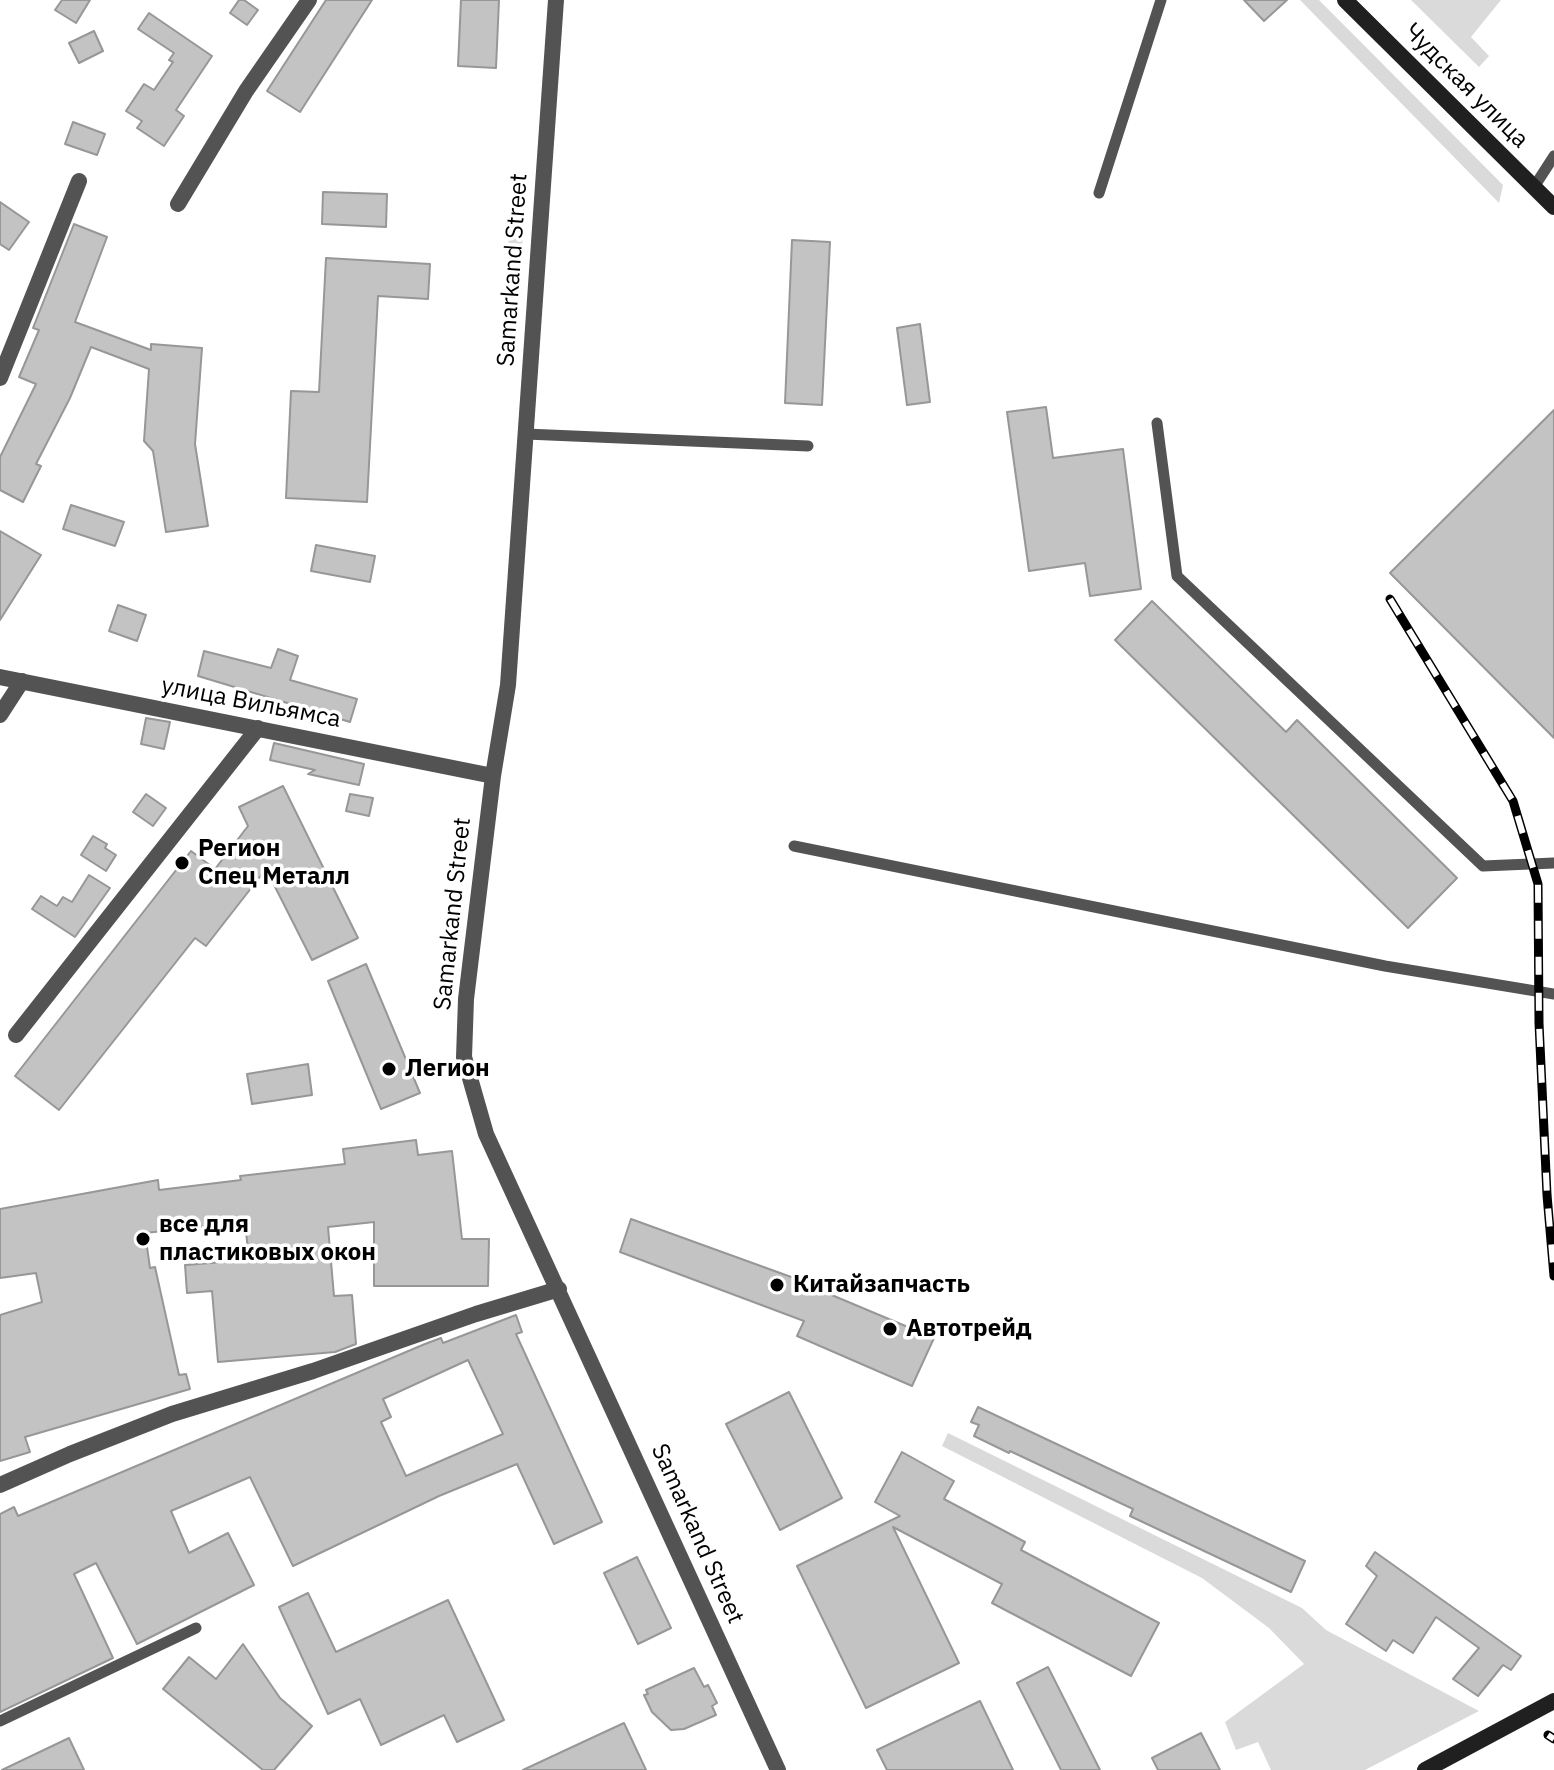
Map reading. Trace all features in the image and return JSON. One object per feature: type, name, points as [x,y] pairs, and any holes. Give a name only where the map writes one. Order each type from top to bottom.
[{"type":"main road","name":"Чудская улица","points":[[1356,4],[1554,207]]},
{"type":"main road","points":[[1425,1770],[1554,1701]]},
{"type":"street","points":[[178,204],[246,91],[309,0]]},
{"type":"street","name":"Samarkand Street","points":[[556,0],[508,685],[493,776],[466,999],[464,1057],[486,1134],[778,1770]]},
{"type":"street","points":[[0,378],[79,181]]},
{"type":"street","name":"улица Вильямса","points":[[0,677],[493,776]]},
{"type":"street","points":[[0,715],[22,681]]},
{"type":"street","points":[[16,1035],[258,728]]},
{"type":"street","points":[[0,1485],[172,1414],[313,1371],[476,1314],[559,1289]]},
{"type":"lane","points":[[1099,193],[1161,0]]},
{"type":"lane","points":[[1534,187],[1554,156]]},
{"type":"lane","points":[[1157,423],[1177,576],[1483,866],[1554,863]]},
{"type":"lane","points":[[526,434],[808,446]]},
{"type":"lane","points":[[794,846],[1370,963],[1554,994]]},
{"type":"lane","points":[[0,1721],[196,1628]]},
{"type":"shaded area","points":[[1300,0],[1319,0],[1503,185],[1499,203]]},
{"type":"shaded area","points":[[1411,0],[1501,0],[1471,37],[1489,56],[1479,67]]},
{"type":"shaded area","points":[[511,195],[525,195],[520,287],[506,287]]},
{"type":"shaded area","points":[[948,1433],[1302,1608],[1326,1630],[1479,1711],[1365,1770],[1271,1770],[1258,1742],[1236,1750],[1225,1722],[1304,1664],[1269,1628],[1202,1578],[942,1446]]},
{"type":"building","points":[[62,0],[90,0],[76,23],[55,10]]},
{"type":"building","points":[[239,0],[258,10],[247,25],[230,13]]},
{"type":"building","points":[[326,0],[372,0],[300,112],[267,91]]},
{"type":"building","points":[[461,0],[499,0],[496,68],[458,66]]},
{"type":"building","points":[[1244,0],[1287,0],[1264,21]]},
{"type":"building","points":[[149,13],[212,56],[176,110],[184,116],[164,146],[137,128],[142,121],[126,111],[144,84],[154,90],[173,62],[169,60],[174,53],[138,29]]},
{"type":"building","points":[[94,31],[103,51],[79,63],[69,43]]},
{"type":"building","points":[[73,122],[105,134],[97,155],[65,144]]},
{"type":"building","points":[[323,192],[387,194],[386,227],[322,224]]},
{"type":"building","points":[[0,202],[29,222],[9,250],[0,244]]},
{"type":"building","points":[[74,224],[107,237],[75,322],[151,350],[151,344],[202,348],[195,444],[208,526],[166,532],[153,451],[144,441],[149,369],[91,347],[70,398],[36,464],[41,466],[23,502],[0,490],[0,457],[36,384],[19,377],[39,330],[33,328]]},
{"type":"building","points":[[792,240],[830,242],[822,405],[785,403]]},
{"type":"building","points":[[326,258],[430,264],[428,299],[378,296],[367,502],[286,498],[291,391],[319,392]]},
{"type":"building","points":[[920,324],[930,402],[907,405],[897,328]]},
{"type":"building","points":[[1046,407],[1053,458],[1123,449],[1141,589],[1090,596],[1085,563],[1029,571],[1007,412]]},
{"type":"building","points":[[1554,410],[1554,738],[1390,573]]},
{"type":"building","points":[[71,505],[124,522],[115,546],[63,529]]},
{"type":"building","points":[[0,531],[41,555],[0,620]]},
{"type":"building","points":[[316,545],[375,556],[370,582],[311,571]]},
{"type":"building","points":[[1152,601],[1286,732],[1297,720],[1457,878],[1408,928],[1115,640]]},
{"type":"building","points":[[118,605],[146,615],[137,641],[109,631]]},
{"type":"building","points":[[278,649],[298,656],[290,680],[357,699],[350,722],[198,676],[204,651],[271,668]]},
{"type":"building","points":[[146,718],[170,722],[164,749],[141,744]]},
{"type":"building","points":[[274,743],[364,764],[359,785],[308,774],[315,770],[270,760]]},
{"type":"building","points":[[283,786],[358,938],[312,960],[266,869],[206,946],[195,938],[59,1110],[15,1076],[191,851],[215,869],[248,826],[239,807]]},
{"type":"building","points":[[146,794],[166,808],[153,826],[133,812]]},
{"type":"building","points":[[350,794],[373,798],[369,816],[346,811]]},
{"type":"building","points":[[93,836],[107,844],[105,848],[116,855],[106,871],[81,855]]},
{"type":"building","points":[[89,875],[110,888],[75,937],[32,909],[41,896],[57,906],[63,897],[72,902]]},
{"type":"building","points":[[366,964],[420,1093],[381,1109],[328,981]]},
{"type":"building","points":[[308,1064],[312,1095],[252,1104],[247,1074]]},
{"type":"building","points":[[416,1140],[418,1155],[452,1151],[462,1239],[489,1239],[488,1286],[374,1286],[374,1222],[328,1227],[334,1296],[352,1295],[356,1344],[335,1352],[218,1362],[212,1291],[187,1293],[185,1265],[249,1260],[245,1222],[145,1233],[150,1268],[155,1267],[179,1375],[186,1374],[190,1389],[25,1437],[30,1452],[0,1461],[0,1315],[42,1302],[36,1273],[0,1278],[0,1209],[158,1180],[159,1190],[241,1180],[240,1176],[345,1164],[343,1149]]},
{"type":"building","points":[[631,1219],[816,1286],[934,1338],[912,1386],[797,1336],[804,1321],[620,1252]]},
{"type":"building","points":[[516,1315],[522,1332],[516,1334],[602,1522],[554,1544],[517,1464],[439,1496],[293,1566],[250,1477],[171,1511],[189,1553],[228,1533],[254,1585],[137,1644],[96,1563],[74,1574],[113,1658],[0,1712],[0,1514],[14,1507],[18,1516],[425,1344],[441,1338],[443,1343]],"holes":[[[468,1360],[503,1434],[406,1476],[381,1422],[391,1417],[383,1399]]]},
{"type":"building","points":[[789,1392],[842,1498],[780,1530],[726,1424]]},
{"type":"building","points":[[978,1407],[1305,1561],[1291,1592],[1130,1516],[1133,1509],[974,1436],[979,1425],[971,1422]]},
{"type":"building","points":[[902,1452],[954,1481],[944,1499],[1025,1542],[1021,1550],[1159,1623],[1131,1676],[992,1603],[1002,1584],[893,1527],[959,1663],[866,1708],[797,1566],[900,1516],[875,1502]]},
{"type":"building","points":[[1375,1552],[1521,1656],[1511,1670],[1503,1665],[1478,1696],[1453,1679],[1479,1648],[1436,1617],[1413,1653],[1393,1640],[1386,1651],[1346,1624],[1377,1576],[1366,1566]]},
{"type":"building","points":[[637,1557],[671,1628],[638,1644],[604,1573]]},
{"type":"building","points":[[308,1593],[336,1652],[448,1600],[504,1720],[457,1742],[444,1715],[381,1745],[360,1699],[328,1714],[279,1607]]},
{"type":"building","points":[[243,1644],[280,1698],[312,1726],[274,1770],[263,1770],[163,1689],[189,1657],[216,1679]]},
{"type":"building","points":[[1048,1667],[1100,1770],[1061,1770],[1017,1683]]},
{"type":"building","points":[[694,1668],[717,1703],[712,1706],[716,1715],[684,1729],[671,1730],[652,1712],[644,1695],[648,1694],[646,1690]]},
{"type":"building","points":[[980,1701],[1013,1770],[887,1770],[877,1750]]},
{"type":"building","points":[[624,1723],[646,1770],[523,1770],[583,1742]]},
{"type":"building","points":[[1201,1733],[1220,1770],[1158,1770],[1152,1758]]},
{"type":"building","points":[[69,1738],[84,1770],[2,1770]]},
{"type":"railway","points":[[1390,599],[1513,801],[1538,884],[1539,1023],[1554,1276]]},
{"type":"railway","points":[[1548,1735],[1554,1739]]},
{"type":"place","name":"Регион Спец Металл","points":[[182,863]]},
{"type":"place","name":"Легион","points":[[389,1069]]},
{"type":"place","name":"все для пластиковых окон","points":[[143,1239]]},
{"type":"place","name":"Китайзапчасть","points":[[777,1285]]},
{"type":"place","name":"Автотрейд","points":[[890,1329]]}]
